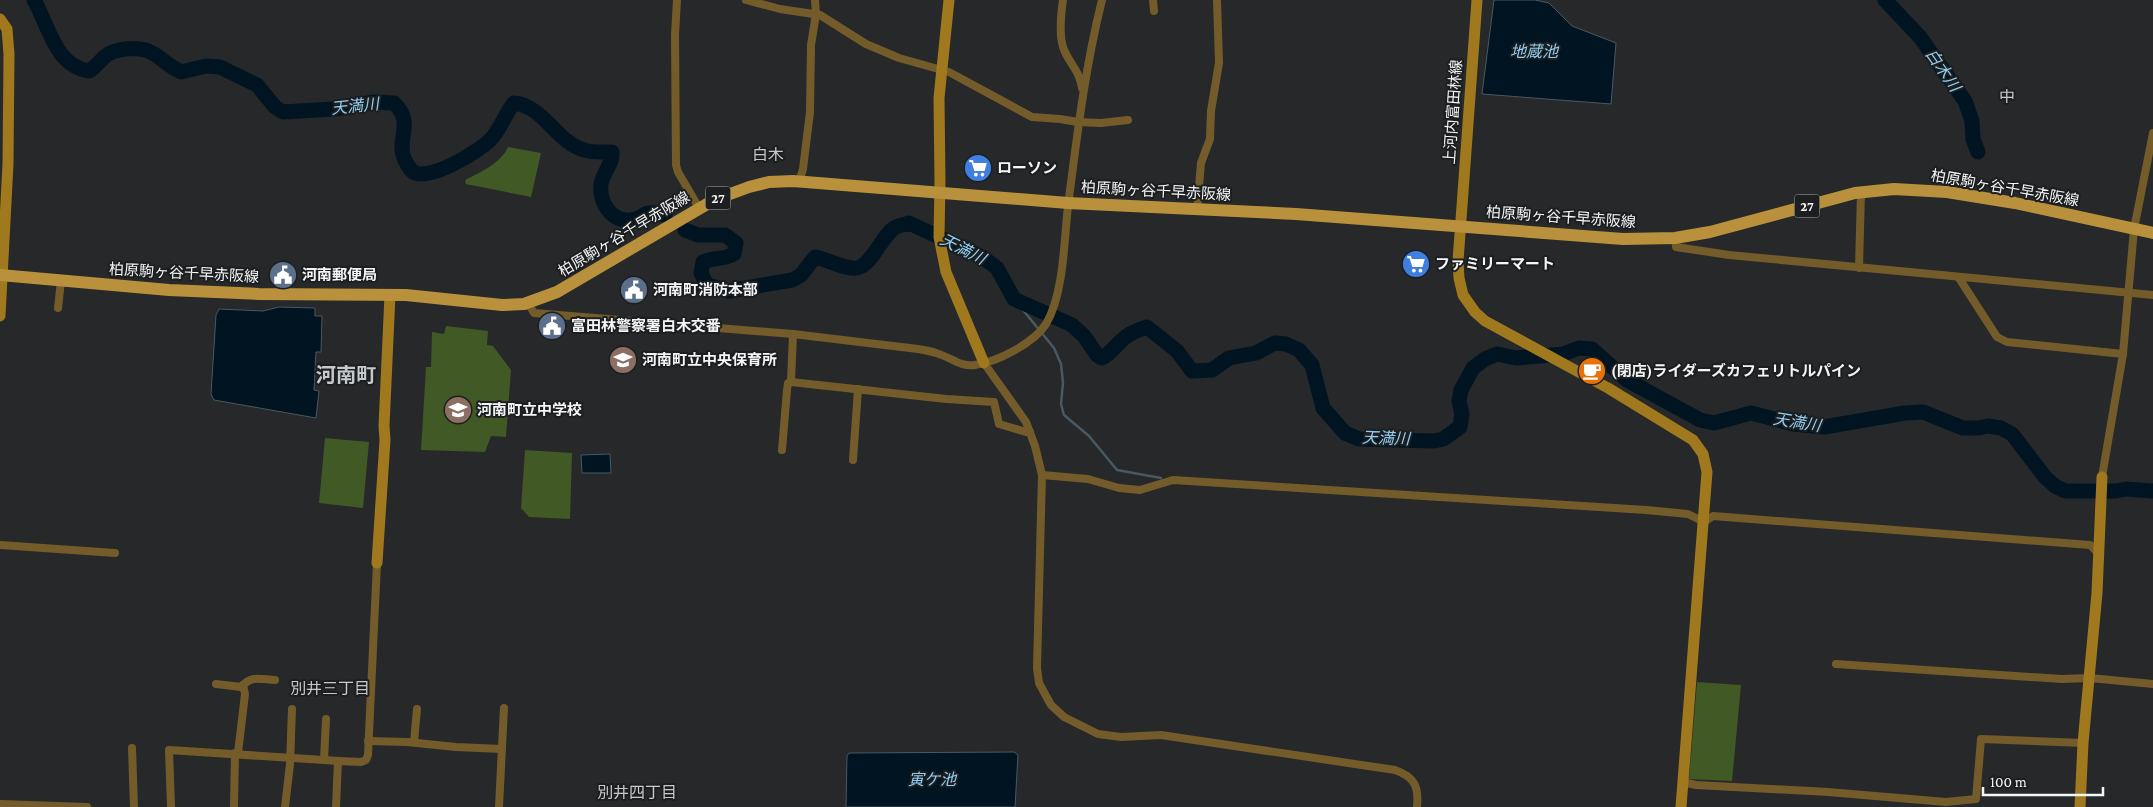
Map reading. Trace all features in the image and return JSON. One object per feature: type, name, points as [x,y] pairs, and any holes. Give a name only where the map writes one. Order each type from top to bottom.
[{"type":"main road","name":"柏原駒ヶ谷千早赤阪線","points":[[1,275],[209,292],[390,295],[502,305],[528,303],[566,288],[699,208],[730,192],[769,182],[799,182],[1197,211],[1296,214],[1623,240],[1675,238],[1710,232],[1861,192],[1894,189],[1947,192],[2015,203],[2153,232]]},
{"type":"street","points":[[677,0],[675,35],[676,165],[699,208]]},
{"type":"street","points":[[746,0],[780,9],[820,15],[858,40],[899,58],[942,69],[1032,117],[1060,118],[1078,122],[1128,120]]},
{"type":"street","points":[[799,182],[804,168],[810,112],[811,45],[816,14],[815,0]]},
{"type":"street","points":[[949,0],[938,111],[939,237],[943,262],[984,363],[1019,412],[1030,432],[1042,475],[1038,676],[1045,696],[1058,711],[1082,727],[1106,736],[1161,735],[1395,770],[1405,774],[1415,783],[1418,791],[1417,807]]},
{"type":"street","points":[[1063,0],[1061,25],[1063,50],[1079,73],[1082,94]]},
{"type":"street","points":[[528,303],[534,313],[793,334],[918,349],[937,353],[956,364],[966,366],[984,363],[1018,348],[1040,332],[1046,324],[1051,312],[1064,259],[1068,203],[1082,94],[1102,0]]},
{"type":"street","points":[[1153,0],[1154,11]]},
{"type":"street","points":[[1197,211],[1200,163],[1210,139],[1211,110],[1219,63],[1217,0]]},
{"type":"street","name":"上河内富田林線","points":[[1477,0],[1459,226],[1459,278],[1463,295],[1475,312],[1485,321],[1654,415],[1693,440],[1702,454],[1707,472],[1681,807]]},
{"type":"street","points":[[0,19],[7,29],[9,40],[4,113],[0,316]]},
{"type":"street","points":[[2080,807],[2083,743],[2099,554],[2102,477],[2123,354],[2130,293],[2134,229],[2153,133]]},
{"type":"street","points":[[1859,268],[1861,192]]},
{"type":"street","points":[[1675,238],[1676,247],[1729,255],[1959,278],[2153,294]]},
{"type":"street","points":[[1959,278],[1997,337],[2006,342],[2123,354]]},
{"type":"street","points":[[58,308],[60,281]]},
{"type":"street","points":[[171,807],[170,750],[338,761],[360,762],[366,760],[369,703],[373,679],[390,295]]},
{"type":"street","points":[[782,450],[787,390],[788,383],[791,382],[793,334]]},
{"type":"street","points":[[791,382],[946,399],[994,402],[998,424],[1030,432]]},
{"type":"street","points":[[854,460],[858,389]]},
{"type":"street","points":[[1042,475],[1088,479],[1119,488],[1140,490],[1174,480],[1207,481],[1646,510],[1688,514],[1704,522],[1713,516],[2080,544],[2090,545],[2099,554]]},
{"type":"street","points":[[0,545],[115,552]]},
{"type":"street","points":[[1836,664],[2062,679],[2090,678],[2153,684]]},
{"type":"street","points":[[216,684],[241,687],[252,678],[275,680]]},
{"type":"street","points":[[234,807],[236,753],[245,694],[243,685]]},
{"type":"street","points":[[499,807],[504,708]]},
{"type":"street","points":[[285,807],[292,709]]},
{"type":"street","points":[[414,742],[417,710]]},
{"type":"street","points":[[324,760],[326,720]]},
{"type":"street","points":[[1683,782],[1696,785],[1828,792],[1946,802],[1976,799],[1981,739],[2083,743]]},
{"type":"street","points":[[368,741],[414,742],[502,749]]},
{"type":"street","points":[[132,748],[134,807]]},
{"type":"street","points":[[336,807],[338,761]]},
{"type":"street","points":[[0,804],[87,807]]},
{"type":"green space","points":[[508,147],[541,153],[531,197],[466,184],[465,180],[496,162]]},
{"type":"green space","points":[[446,326],[488,331],[487,345],[493,346],[511,370],[506,437],[491,436],[485,452],[421,450],[426,367],[431,367],[432,332],[444,334]]},
{"type":"green space","points":[[325,438],[369,442],[363,508],[319,503]]},
{"type":"green space","points":[[525,450],[572,453],[570,519],[529,517],[521,508]]},
{"type":"green space","points":[[1697,682],[1741,685],[1732,781],[1689,779]]},
{"type":"water","name":"地蔵池","points":[[1494,0],[1535,0],[1549,3],[1572,26],[1616,43],[1611,104],[1482,94]]},
{"type":"water","points":[[279,307],[315,308],[315,316],[322,316],[321,352],[316,352],[314,390],[319,391],[316,418],[214,400],[211,394],[216,315],[219,309],[263,311]]},
{"type":"water","points":[[610,454],[611,473],[582,473],[581,455]]},
{"type":"water","name":"寅ケ池","points":[[1014,752],[1018,755],[1015,807],[846,807],[847,756],[849,753]]},
{"type":"waterway","name":"天満川","points":[[34,0],[54,43],[68,61],[77,68],[89,71],[111,53],[135,48],[143,49],[156,55],[181,72],[206,66],[220,67],[257,85],[275,107],[283,112],[334,109],[374,102],[394,103],[403,117],[402,151],[404,158],[412,171],[419,174],[440,170],[476,151],[491,139],[514,103],[524,106],[534,110],[565,140],[574,146],[591,152],[612,152],[611,160],[601,184],[604,204],[612,214],[624,220],[636,219],[649,213],[665,215]]},
{"type":"waterway","name":"白木川","points":[[1885,0],[1920,37],[1965,101],[1972,121],[1973,139],[1978,152]]},
{"type":"waterway","name":"天満川","points":[[685,230],[698,235],[725,235],[736,243],[734,254],[703,262],[701,273],[707,285],[729,291],[792,280],[801,275],[815,257],[857,268],[867,262],[889,232],[897,226],[909,223],[982,257],[997,268],[1014,299],[1072,325],[1084,336],[1097,355],[1102,358],[1127,336],[1147,327],[1177,351],[1192,371],[1212,370],[1229,358],[1256,353],[1275,343],[1286,344],[1299,350],[1312,365],[1323,408],[1345,433],[1359,439],[1434,441],[1443,439],[1460,427],[1462,414],[1459,401],[1461,390],[1473,368],[1485,359],[1497,354],[1516,358],[1563,354],[1579,348],[1592,349],[1627,380],[1700,420],[1714,423],[1751,413],[1793,424],[1824,427],[1905,413],[1923,412],[1963,428],[1988,426],[2001,428],[2012,434],[2045,477],[2055,486],[2065,491],[2116,491],[2126,489],[2153,491]]},
{"type":"waterway","points":[[1014,299],[1054,348],[1061,364],[1063,383],[1061,404],[1064,415],[1089,436],[1117,470],[1161,478]]},
{"type":"place","name":"ローソン","points":[[978,168]]},
{"type":"place","name":"ファミリーマート","points":[[1416,264]]},
{"type":"place","name":"河南郵便局","points":[[283,275]]},
{"type":"place","name":"河南町消防本部","points":[[634,290]]},
{"type":"place","name":"富田林警察署白木交番","points":[[552,326]]},
{"type":"place","name":"河南町立中央保育所","points":[[623,360]]},
{"type":"place","name":"(閉店)ライダーズカフェリトルパイン","points":[[1592,371]]},
{"type":"place","name":"河南町立中学校","points":[[458,410]]},
{"type":"district","name":"中","points":[[2007,96]]},
{"type":"district","name":"白木","points":[[768,154]]},
{"type":"district","name":"河南町","points":[[346,375]]},
{"type":"district","name":"別井三丁目","points":[[330,688]]},
{"type":"district","name":"別井四丁目","points":[[637,792]]}]
